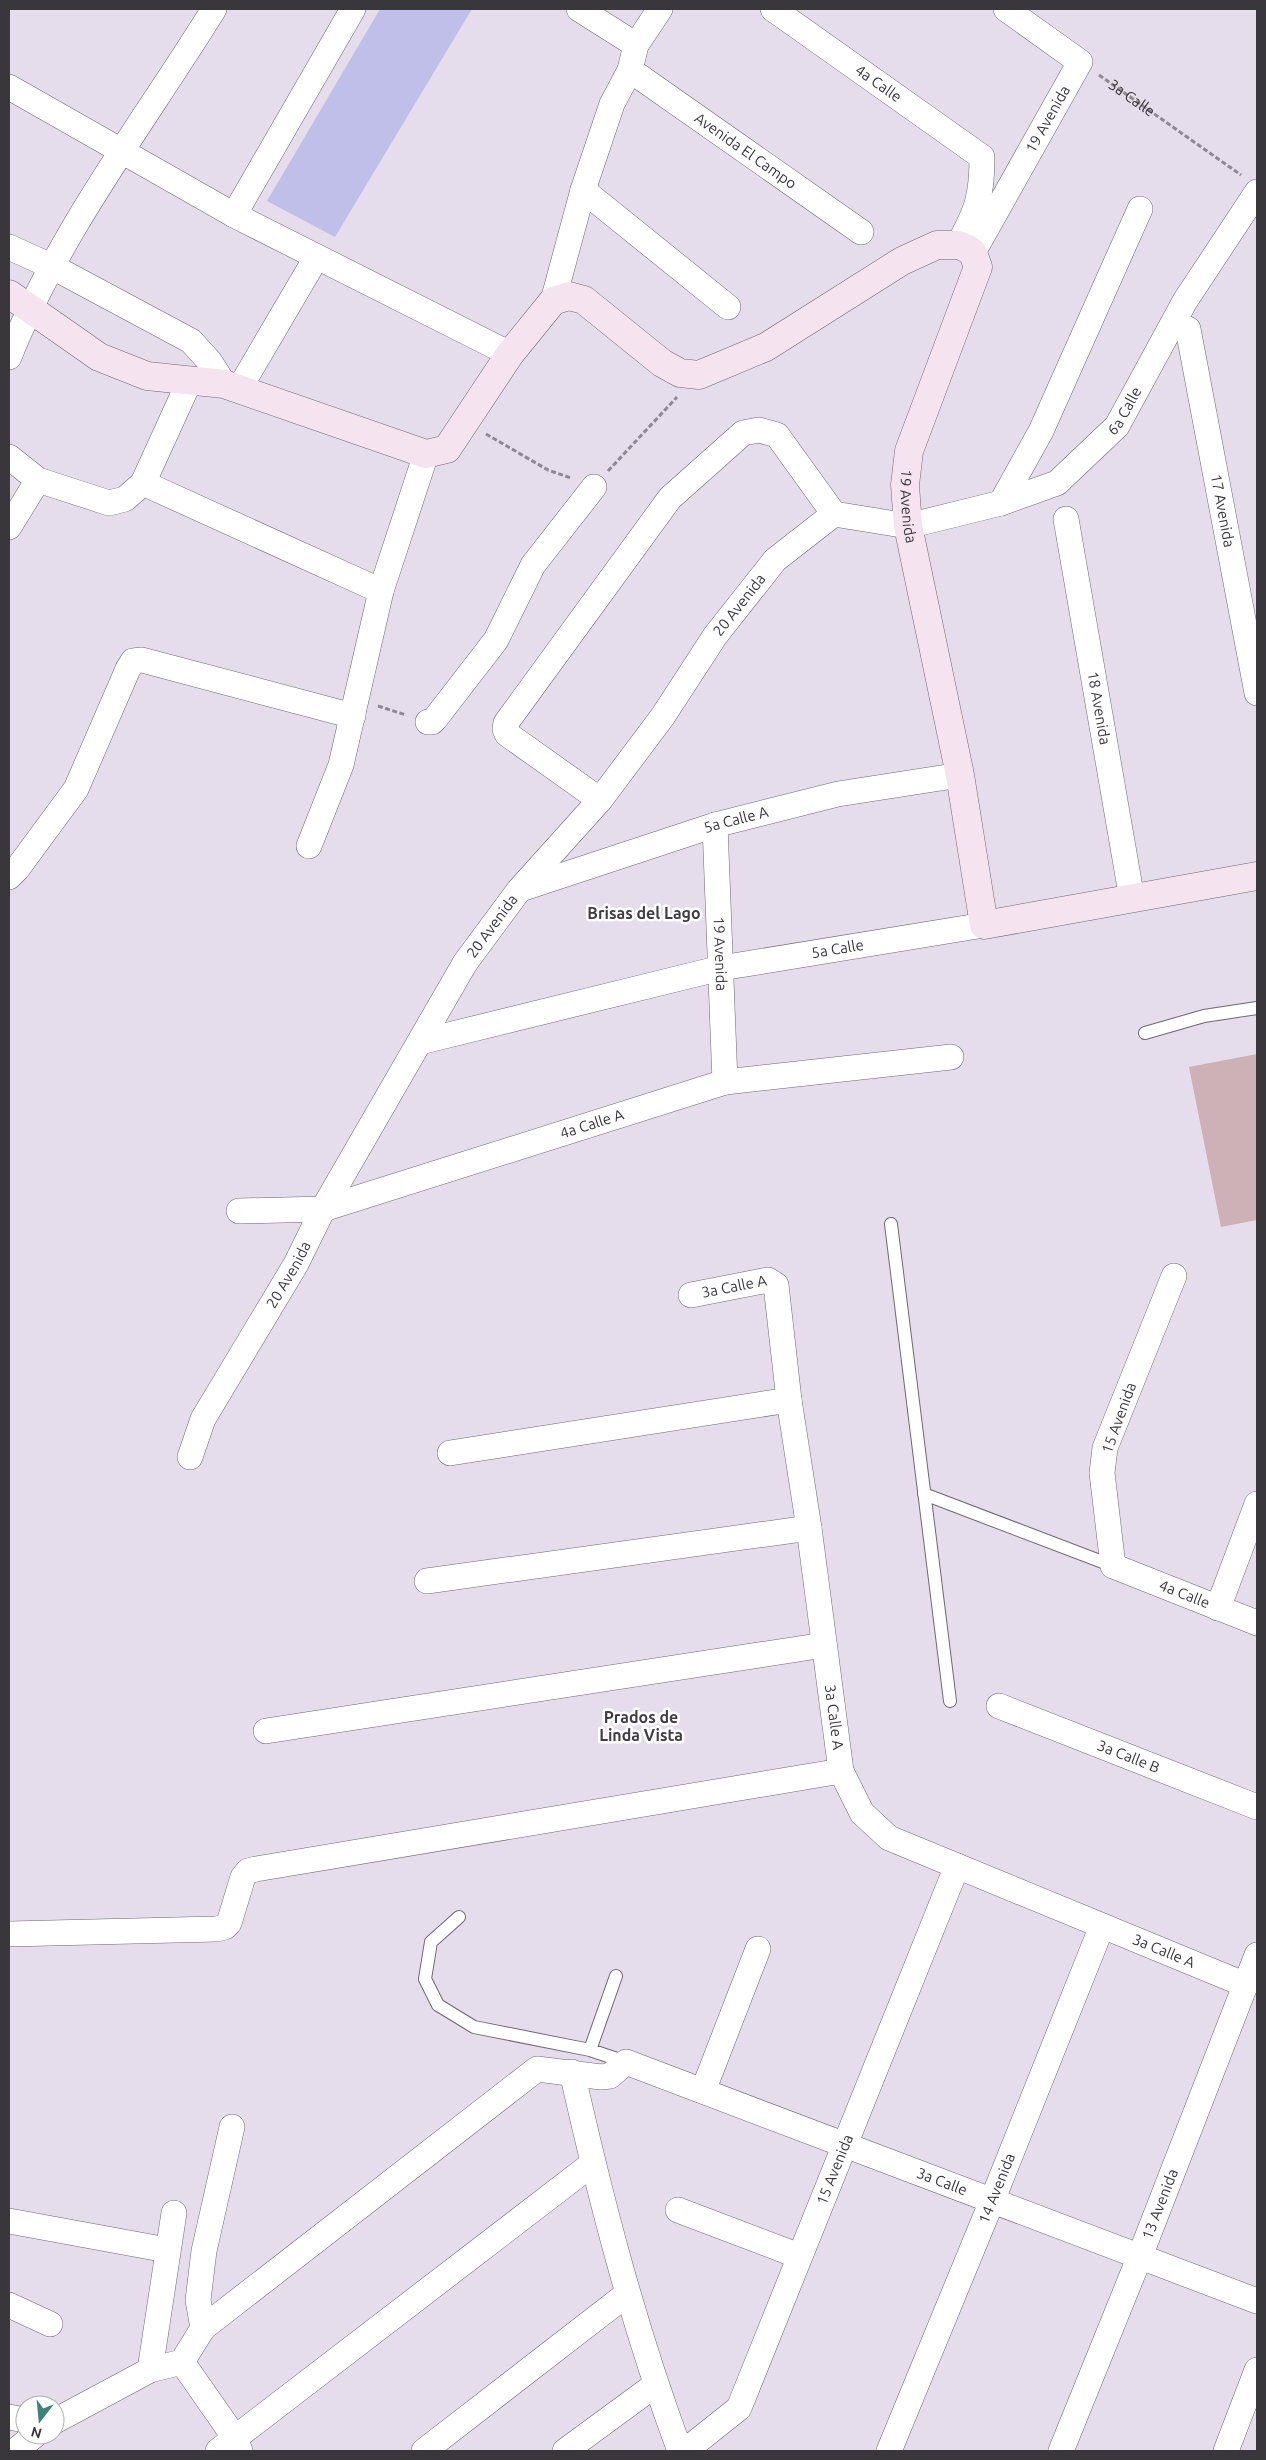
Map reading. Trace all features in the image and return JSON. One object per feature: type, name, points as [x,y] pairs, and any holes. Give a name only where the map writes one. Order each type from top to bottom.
[{"type":"street","points":[[9,356],[18,301],[53,267],[122,151],[214,9]]},
{"type":"street","points":[[234,215],[353,9]]},
{"type":"street","points":[[580,9],[636,45]]},
{"type":"street","points":[[18,301],[99,357],[148,376],[190,380],[231,387],[426,454],[447,448],[510,354],[553,301],[583,190],[612,104],[630,70],[636,45],[660,9]]},
{"type":"street","name":"4a Calle","points":[[773,9],[982,157],[982,184],[965,249]]},
{"type":"street","points":[[1006,9],[1080,62]]},
{"type":"street","name":"19 Avenida","points":[[984,925],[960,775],[908,526],[905,485],[909,451],[974,282],[978,267],[965,249],[1080,62]]},
{"type":"street","name":"Avenida El Campo","points":[[630,70],[861,232]]},
{"type":"street","points":[[9,87],[234,215],[316,258],[510,354]]},
{"type":"street","name":"6a Calle","points":[[908,526],[1001,503],[1057,483],[1117,426],[1185,301],[1253,187]]},
{"type":"street","points":[[583,190],[728,307]]},
{"type":"street","points":[[1001,503],[1041,431],[1140,209]]},
{"type":"street","points":[[553,301],[569,296],[584,300],[662,363],[680,373],[700,375],[766,347],[902,261],[937,245],[965,249]]},
{"type":"street","points":[[9,247],[53,267],[190,341],[231,387]]},
{"type":"street","points":[[231,387],[316,258]]},
{"type":"street","name":"17 Avenida","points":[[1188,328],[1257,693]]},
{"type":"street","points":[[9,457],[38,480],[109,503],[126,499],[143,483],[190,380]]},
{"type":"street","points":[[600,800],[507,734],[504,729],[506,723],[670,498],[743,433],[760,430],[777,435],[834,514],[908,526]]},
{"type":"street","points":[[309,846],[341,765],[381,591],[426,454]]},
{"type":"street","points":[[9,527],[38,480]]},
{"type":"street","points":[[143,483],[381,591]]},
{"type":"street","points":[[428,722],[432,722],[435,719],[496,640],[533,565],[594,487]]},
{"type":"street","name":"20 Avenida","points":[[190,1457],[203,1419],[296,1264],[323,1209],[465,962],[519,890],[600,800],[663,716],[715,636],[775,560],[834,514]]},
{"type":"street","name":"18 Avenida","points":[[1066,518],[1132,899]]},
{"type":"street","points":[[12,870],[76,788],[133,661],[142,660],[355,708]]},
{"type":"street","name":"5a Calle A","points":[[519,890],[715,825],[838,794],[960,775]]},
{"type":"street","name":"19 Avenida","points":[[715,825],[725,1082]]},
{"type":"street","name":"5a Calle","points":[[420,1042],[721,968],[984,925],[1257,876]]},
{"type":"street","name":"4a Calle A","points":[[239,1211],[323,1209],[725,1082],[951,1057]]},
{"type":"street","name":"15 Avenida","points":[[1113,1566],[1102,1473],[1105,1448],[1174,1276]]},
{"type":"street","name":"3a Calle A","points":[[691,1295],[768,1280],[776,1285],[841,1771],[862,1814],[889,1838],[1246,1985]]},
{"type":"street","points":[[450,1453],[790,1400]]},
{"type":"street","points":[[1218,1608],[1257,1504]]},
{"type":"street","points":[[427,1581],[809,1528]]},
{"type":"street","name":"4a Calle","points":[[1113,1566],[1257,1623]]},
{"type":"street","points":[[266,1731],[824,1645]]},
{"type":"street","name":"3a Calle B","points":[[999,1706],[1257,1807]]},
{"type":"street","points":[[9,1934],[217,1929],[225,1927],[229,1923],[244,1876],[248,1871],[256,1868],[841,1771]]},
{"type":"street","name":"15 Avenida","points":[[685,2451],[739,2408],[957,1866]]},
{"type":"street","name":"14 Avenida","points":[[888,2451],[992,2201],[1102,1926]]},
{"type":"street","points":[[703,2091],[758,1949]]},
{"type":"street","name":"13 Avenida","points":[[1061,2451],[1140,2256],[1257,1955]]},
{"type":"street","points":[[65,2416],[150,2370],[182,2362],[203,2328],[537,2069],[572,2072],[601,2078],[610,2076],[626,2062]]},
{"type":"street","name":"3a Calle","points":[[626,2062],[1257,2301]]},
{"type":"street","points":[[572,2072],[592,2164],[627,2294],[655,2384],[680,2451]]},
{"type":"street","points":[[203,2328],[198,2300],[204,2251],[232,2127]]},
{"type":"street","points":[[182,2362],[231,2447],[592,2164]]},
{"type":"street","points":[[678,2210],[799,2256]]},
{"type":"street","points":[[150,2370],[174,2212]]},
{"type":"street","points":[[9,2221],[167,2250]]},
{"type":"street","points":[[424,2451],[457,2440],[627,2294]]},
{"type":"street","points":[[9,2305],[50,2324]]},
{"type":"street","points":[[1226,2451],[1257,2370]]},
{"type":"street","points":[[565,2451],[655,2384]]},
{"type":"lane","points":[[1145,1033],[1204,1016],[1257,1008]]},
{"type":"lane","points":[[891,1224],[950,1700]]},
{"type":"lane","points":[[924,1494],[1113,1566]]},
{"type":"lane","points":[[459,1917],[431,1942],[425,1979],[438,2005],[474,2027],[590,2050],[626,2062]]},
{"type":"lane","points":[[590,2050],[616,1976]]},
{"type":"path","name":"3a Calle","points":[[1080,62],[1253,187]]},
{"type":"path","points":[[466,422],[548,470],[594,487],[620,456],[700,375]]},
{"type":"path","points":[[355,708],[428,722]]},
{"type":"shaded area","points":[[1257,1054],[1257,1220],[1221,1227],[1189,1067]]},
{"type":"building","points":[[380,9],[472,9],[335,237],[267,201]]},
{"type":"district","name":"Brisas del Lago","points":[[644,913]]},
{"type":"district","name":"Prados de Linda Vista","points":[[641,1726]]}]
